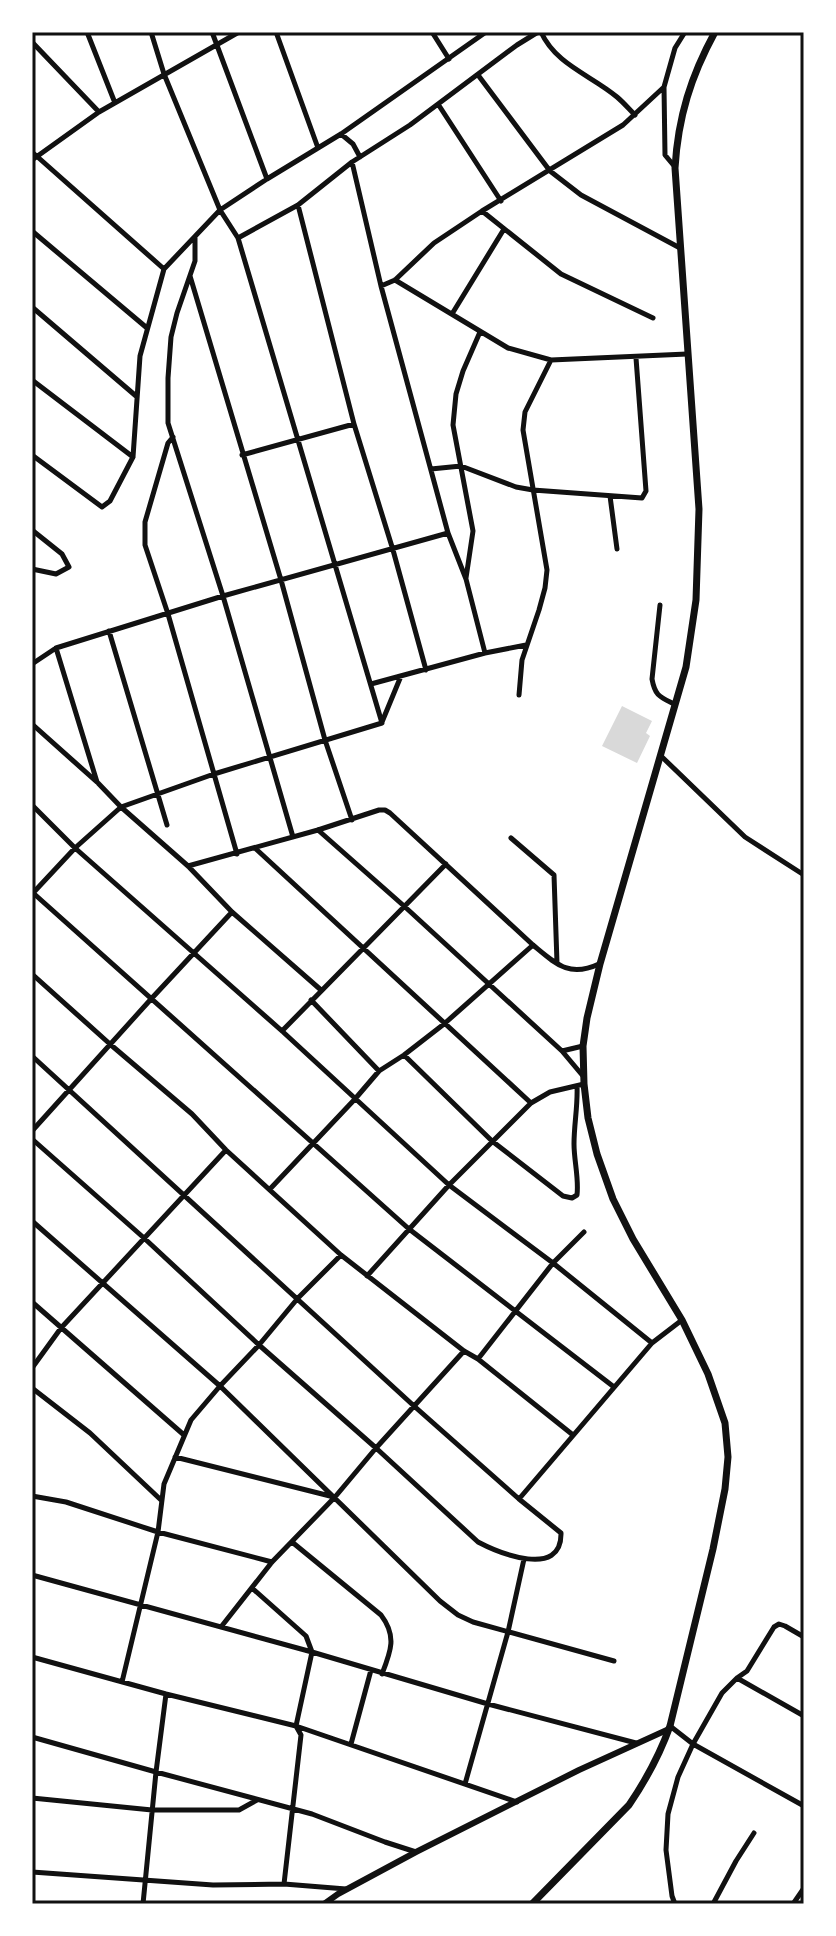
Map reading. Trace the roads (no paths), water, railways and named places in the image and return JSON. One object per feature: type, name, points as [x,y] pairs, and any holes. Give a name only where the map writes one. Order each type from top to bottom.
[{"type":"main road","points":[[532,1904],[629,1805],[652,1768],[670,1728],[725,1489],[728,1457],[725,1423],[708,1374],[682,1320],[633,1239],[613,1199],[597,1154],[581,1082],[587,1018],[686,667],[696,600],[699,509],[675,168],[681,117],[688,91],[699,60],[715,32]]},
{"type":"street","points":[[87,32],[115,103]]},
{"type":"street","points":[[151,32],[164,74],[220,210],[238,238],[382,723]]},
{"type":"street","points":[[212,32],[267,179]]},
{"type":"street","points":[[164,269],[34,156],[99,112],[239,32]]},
{"type":"street","points":[[276,32],[318,148]]},
{"type":"street","points":[[432,32],[449,59]]},
{"type":"street","points":[[32,455],[102,507],[110,501],[133,457],[140,356],[164,269],[220,210],[341,134],[486,32]]},
{"type":"street","points":[[238,238],[298,205],[352,162],[540,32],[565,62],[616,96],[635,115]]},
{"type":"street","points":[[675,168],[665,155],[664,87],[675,48],[685,32]]},
{"type":"street","points":[[32,42],[99,112]]},
{"type":"street","points":[[478,75],[550,171],[581,195],[680,248]]},
{"type":"street","points":[[381,286],[395,280],[434,243],[482,211],[623,125],[664,87]]},
{"type":"street","points":[[438,104],[501,201]]},
{"type":"street","points":[[341,134],[353,144],[360,157]]},
{"type":"street","points":[[352,162],[381,286],[448,533],[466,579],[485,653]]},
{"type":"street","points":[[298,205],[354,424],[426,670]]},
{"type":"street","points":[[482,211],[561,274],[653,318]]},
{"type":"street","points":[[452,314],[504,229]]},
{"type":"street","points":[[32,231],[147,328]]},
{"type":"street","points":[[195,236],[195,261],[171,337],[168,423],[223,596],[293,837]]},
{"type":"street","points":[[190,276],[281,580],[325,740],[352,820]]},
{"type":"street","points":[[395,280],[508,348],[551,360],[687,354]]},
{"type":"street","points":[[32,307],[136,396]]},
{"type":"street","points":[[466,579],[473,531],[453,425],[456,394],[480,332]]},
{"type":"street","points":[[431,469],[461,466],[516,487],[642,498],[646,491],[636,358]]},
{"type":"street","points":[[519,695],[522,660],[539,610],[547,570],[523,430],[525,412],[551,360]]},
{"type":"street","points":[[32,380],[133,457]]},
{"type":"street","points":[[242,455],[354,424]]},
{"type":"street","points":[[174,436],[168,443],[145,522],[145,545],[237,854]]},
{"type":"street","points":[[610,496],[617,549]]},
{"type":"street","points":[[32,530],[62,554],[69,567],[56,574],[32,569]]},
{"type":"street","points":[[32,664],[56,648],[109,631],[448,533]]},
{"type":"street","points":[[660,605],[652,679],[654,691],[659,697],[674,704]]},
{"type":"street","points":[[109,631],[167,825]]},
{"type":"street","points":[[371,684],[526,645]]},
{"type":"street","points":[[56,648],[98,783]]},
{"type":"street","points":[[382,723],[401,676]]},
{"type":"street","points":[[382,723],[269,756],[121,807],[75,848],[32,893],[409,1229],[614,1387]]},
{"type":"street","points":[[32,724],[188,866],[232,912],[321,990]]},
{"type":"street","points":[[660,755],[745,837],[804,875]]},
{"type":"street","points":[[32,805],[75,848],[282,1031],[449,1185],[652,1343]]},
{"type":"street","points":[[188,866],[379,810],[390,813],[557,964],[576,971],[600,964]]},
{"type":"street","points":[[318,830],[562,1051],[581,1082],[574,1147],[577,1195],[572,1198],[563,1196],[492,1141],[404,1055]]},
{"type":"street","points":[[511,838],[554,875],[557,964]]},
{"type":"street","points":[[256,848],[531,1103]]},
{"type":"street","points":[[282,1031],[446,864]]},
{"type":"street","points":[[32,1131],[232,912]]},
{"type":"street","points":[[270,1189],[379,1071],[444,1024],[533,945]]},
{"type":"street","points":[[32,974],[192,1114],[226,1150],[341,1255],[573,1435]]},
{"type":"street","points":[[311,1000],[379,1071]]},
{"type":"street","points":[[562,1051],[583,1046]]},
{"type":"street","points":[[32,1056],[414,1406],[561,1533],[561,1542],[551,1555],[524,1559],[495,1551],[478,1542],[32,1139]]},
{"type":"street","points":[[367,1276],[449,1185],[531,1103],[550,1092],[581,1082]]},
{"type":"street","points":[[32,1368],[61,1328],[226,1150]]},
{"type":"street","points":[[32,1221],[220,1386],[458,1615],[473,1622],[614,1661]]},
{"type":"street","points":[[478,1359],[553,1263],[584,1232]]},
{"type":"street","points":[[122,1682],[158,1532],[164,1484],[191,1420],[298,1298],[341,1255]]},
{"type":"street","points":[[32,1302],[184,1435]]},
{"type":"street","points":[[519,1499],[652,1343],[682,1320]]},
{"type":"street","points":[[221,1627],[272,1562],[335,1497],[464,1351]]},
{"type":"street","points":[[32,1388],[90,1433],[162,1500]]},
{"type":"street","points":[[175,1457],[335,1497]]},
{"type":"street","points":[[32,1496],[66,1502],[158,1532],[272,1562]]},
{"type":"street","points":[[292,1542],[381,1615],[388,1625],[392,1635],[382,1674]]},
{"type":"street","points":[[465,1784],[508,1632],[524,1559]]},
{"type":"street","points":[[32,1575],[638,1744]]},
{"type":"street","points":[[252,1588],[306,1636],[312,1652],[296,1726],[301,1735],[284,1884]]},
{"type":"street","points":[[675,1904],[666,1850],[668,1814],[678,1777],[693,1744],[722,1693],[747,1671],[774,1627],[779,1624],[785,1626],[804,1637]]},
{"type":"street","points":[[32,1657],[296,1726],[517,1802]]},
{"type":"street","points":[[351,1744],[371,1670]]},
{"type":"street","points":[[737,1678],[804,1716]]},
{"type":"street","points":[[143,1904],[166,1694]]},
{"type":"street","points":[[324,1904],[416,1852],[670,1728],[804,1806]]},
{"type":"street","points":[[32,1737],[312,1814],[416,1852]]},
{"type":"street","points":[[32,1798],[152,1810],[239,1810],[258,1799]]},
{"type":"street","points":[[713,1904],[754,1833]]},
{"type":"street","points":[[32,1872],[213,1885],[284,1884],[347,1889]]},
{"type":"street","points":[[793,1904],[804,1888]]},
{"type":"street","points":[[665,1902],[672,1896]]}]
